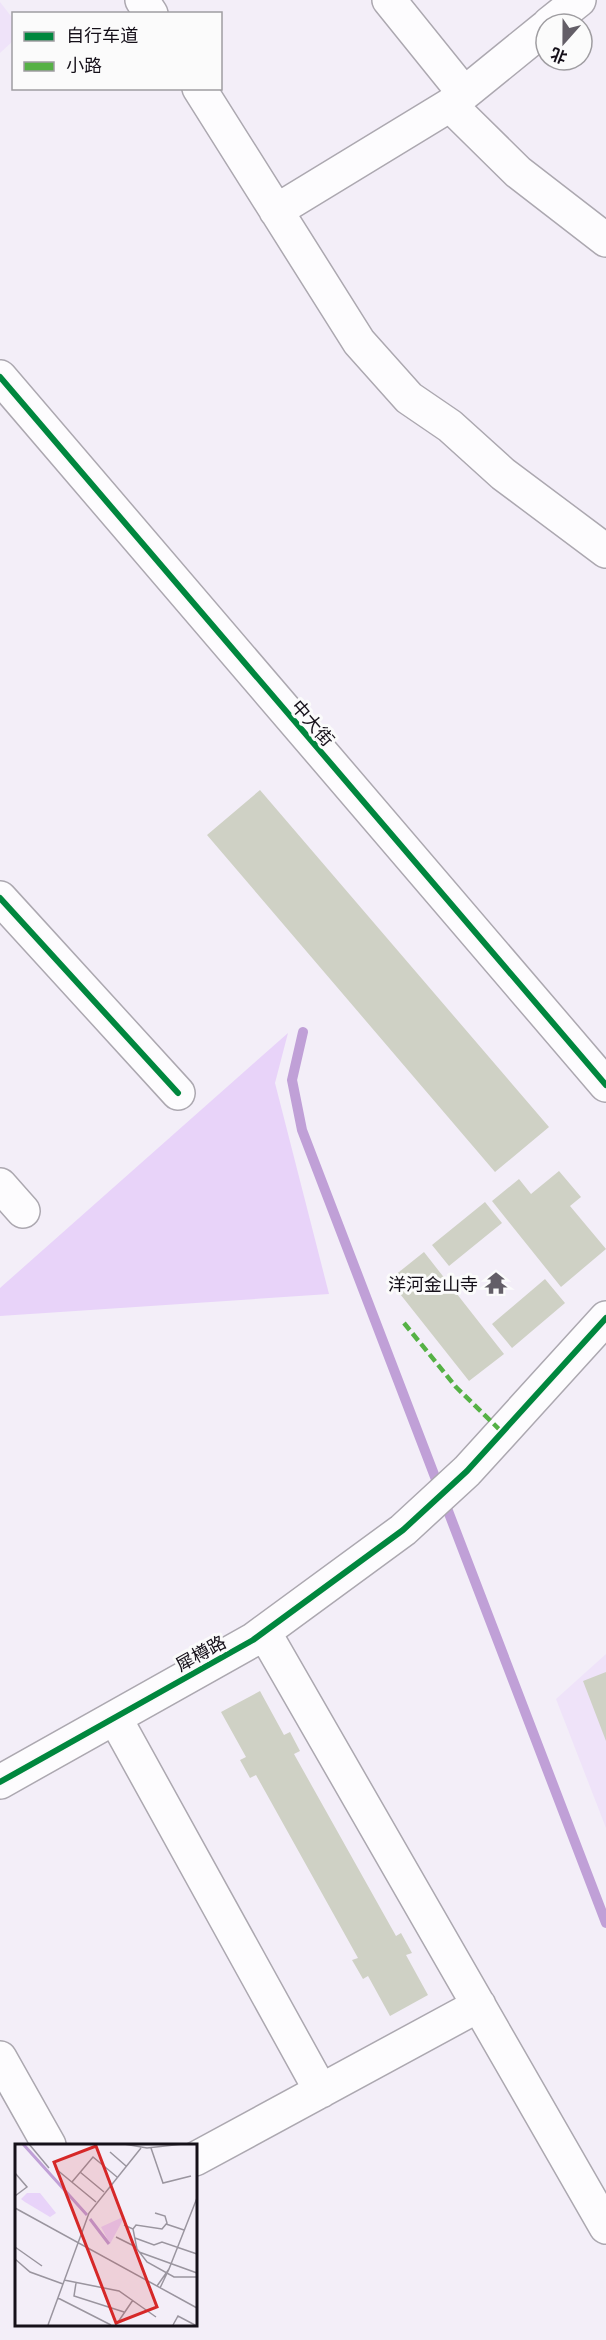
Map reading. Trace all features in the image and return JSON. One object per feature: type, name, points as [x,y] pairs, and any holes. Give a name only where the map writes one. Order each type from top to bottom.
[{"type":"street","points":[[389,0],[457,99],[519,172],[606,240]]},
{"type":"street","points":[[564,12],[579,0]]},
{"type":"street","points":[[276,211],[457,99],[534,36]]},
{"type":"street","points":[[200,90],[359,342],[409,398],[450,426],[503,474],[606,551]]},
{"type":"street","name":"中大街","points":[[0,377],[606,1085]]},
{"type":"street","points":[[0,898],[178,1093]]},
{"type":"street","points":[[0,1185],[23,1211]]},
{"type":"street","name":"犀樽路","points":[[0,1782],[264,1632],[404,1530],[467,1471],[606,1318]]},
{"type":"street","points":[[264,1632],[606,2227]]},
{"type":"street","points":[[114,1718],[321,2091]]},
{"type":"street","points":[[196,2158],[479,2005]]},
{"type":"street","points":[[0,2058],[48,2144]]},
{"type":"shaded area","points":[[0,2],[12,17],[12,42],[0,53]]},
{"type":"shaded area","points":[[288,1033],[275,1083],[329,1294],[0,1316],[0,1288]]},
{"type":"shaded area","points":[[606,1654],[606,1828],[556,1699]]},
{"type":"building","points":[[260,790],[549,1127],[495,1172],[207,835]]},
{"type":"building","points":[[559,1171],[581,1197],[570,1206],[606,1249],[561,1287],[492,1201],[519,1179],[531,1194]]},
{"type":"building","points":[[485,1202],[502,1223],[449,1266],[432,1245]]},
{"type":"building","points":[[424,1252],[504,1354],[469,1381],[389,1280]]},
{"type":"building","points":[[545,1279],[565,1303],[512,1348],[492,1324]]},
{"type":"building","points":[[606,1672],[606,1741],[583,1681]]},
{"type":"building","points":[[260,1691],[284,1735],[290,1732],[300,1751],[294,1754],[396,1936],[401,1933],[412,1953],[406,1955],[428,1995],[390,2016],[368,1976],[363,1979],[352,1960],[358,1958],[256,1775],[250,1778],[240,1760],[246,1757],[221,1712]]},
{"type":"waterway","points":[[303,1032],[292,1080],[302,1130],[606,1923]]},
{"type":"marked path","points":[[404,1323],[456,1387],[502,1432]]},
{"type":"cycle path","points":[[0,377],[606,1085]]},
{"type":"cycle path","points":[[0,898],[178,1093]]},
{"type":"cycle path","points":[[0,1782],[253,1640],[403,1530],[467,1471],[606,1318]]},
{"type":"place","name":"洋河金山寺","points":[[496,1283]]}]
